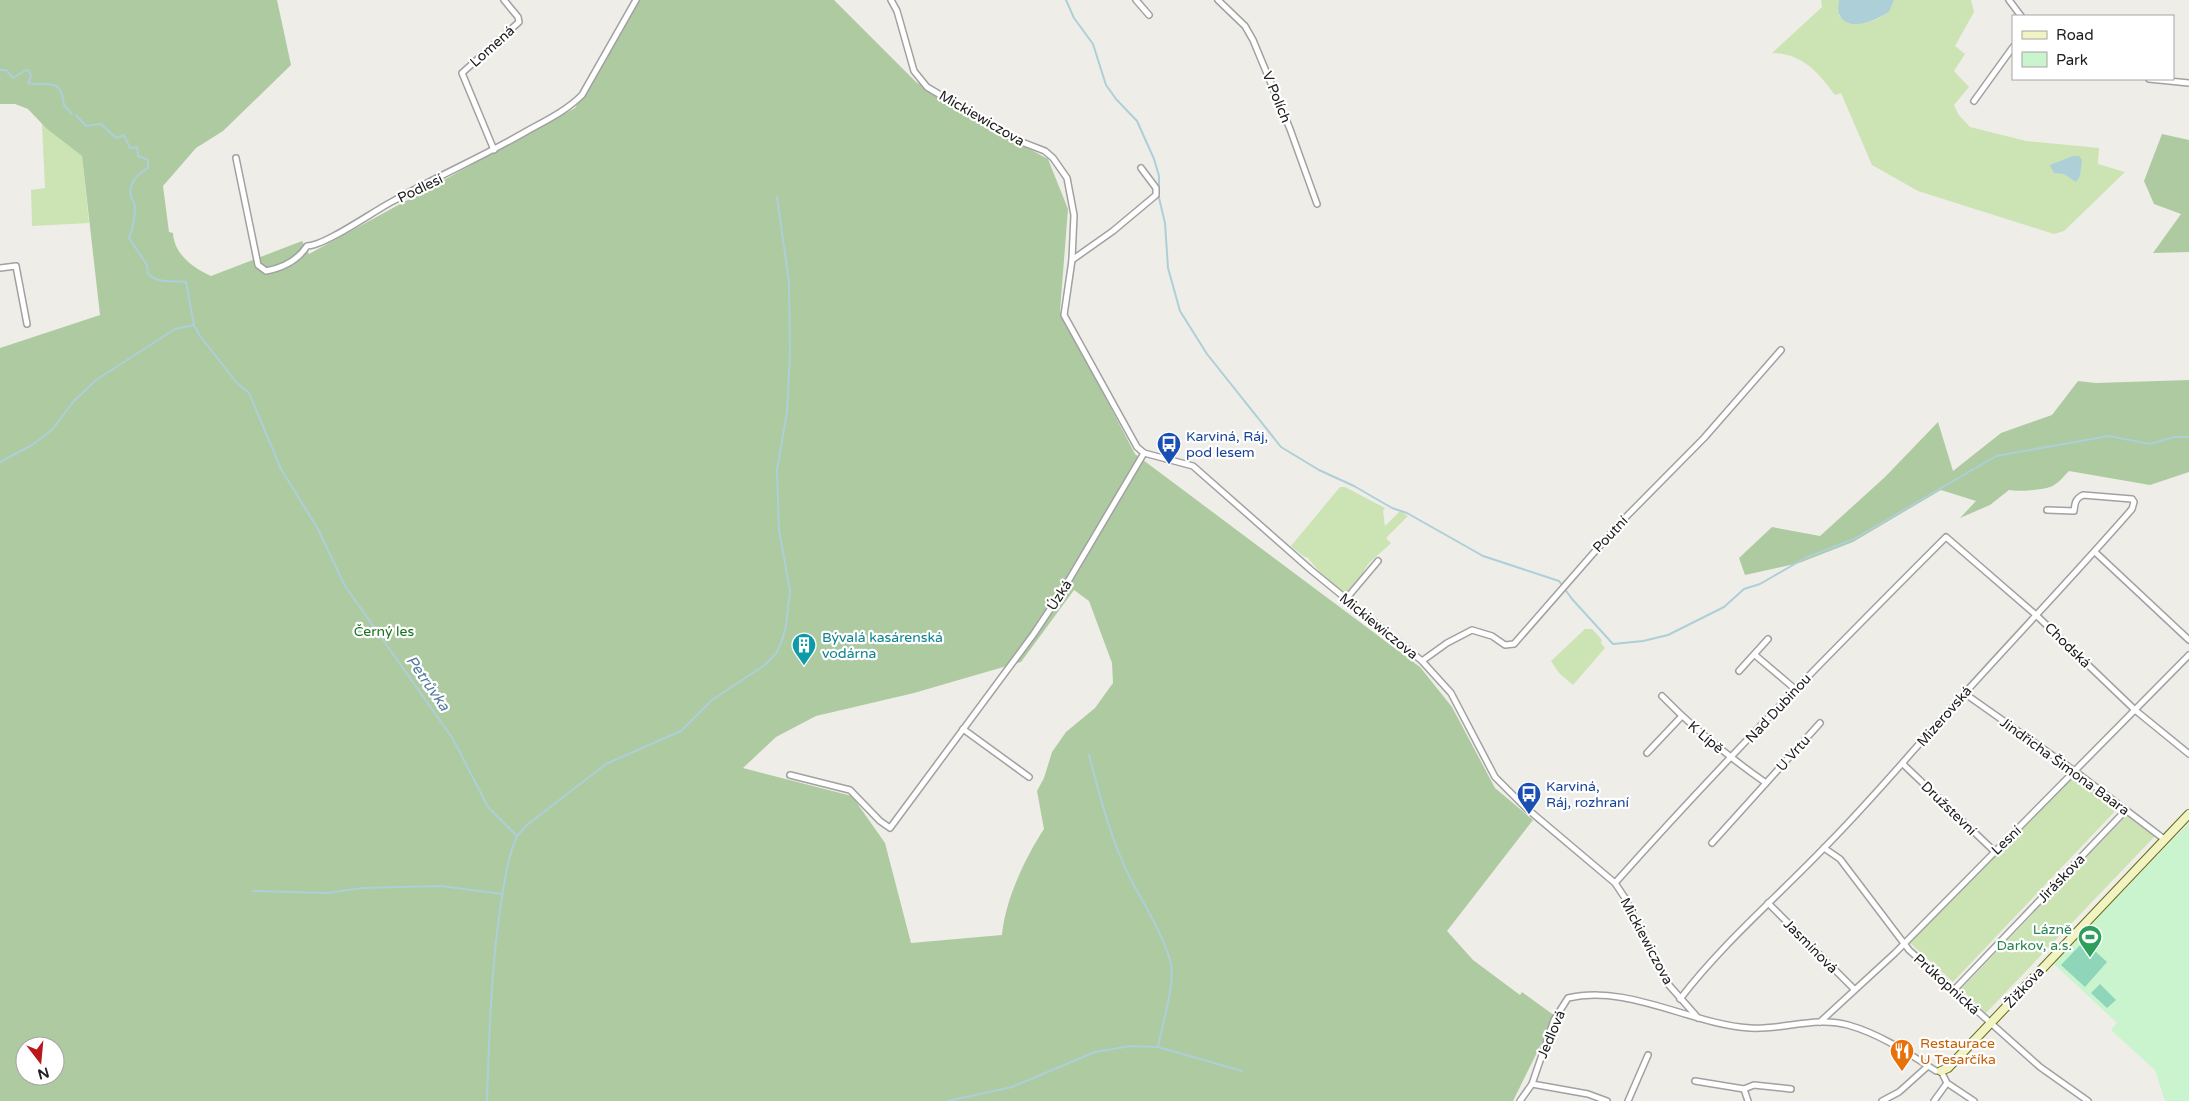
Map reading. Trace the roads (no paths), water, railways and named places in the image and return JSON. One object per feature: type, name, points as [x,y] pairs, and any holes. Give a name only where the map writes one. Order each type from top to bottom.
[{"type":"street","name":"Lomená","points":[[494,150],[462,73],[519,22],[518,17],[504,0]]},
{"type":"street","name":"Podlesí","points":[[236,158],[256,258],[261,269],[266,271],[276,269],[296,258],[307,246],[312,246],[339,233],[394,200],[494,150],[570,107],[582,95],[636,0]]},
{"type":"street","name":"Mickiewiczova","points":[[891,0],[898,10],[914,72],[927,87],[1014,139],[1045,151],[1061,169],[1071,190],[1074,215],[1072,260],[1064,316],[1137,447],[1144,453],[1194,466],[1346,598],[1422,661],[1451,693],[1495,777],[1525,807],[1615,883],[1658,966],[1680,999],[1698,1018]]},
{"type":"street","points":[[1136,0],[1149,15]]},
{"type":"street","name":"V Polích","points":[[1218,0],[1245,26],[1253,40],[1290,130],[1317,204]]},
{"type":"street","points":[[2009,0],[2020,15]]},
{"type":"street","points":[[1974,101],[2012,47]]},
{"type":"street","points":[[2156,80],[2189,84]]},
{"type":"street","points":[[1072,260],[1113,231],[1156,195],[1156,188],[1141,168]]},
{"type":"street","points":[[0,268],[16,266],[27,324]]},
{"type":"street","name":"Poutní","points":[[1422,661],[1447,643],[1472,630],[1492,636],[1506,645],[1514,644],[1612,532],[1704,438],[1781,350]]},
{"type":"street","name":"Úzká","points":[[790,775],[850,790],[880,822],[890,828],[1015,660],[1063,590],[1144,453]]},
{"type":"street","name":"Mizerovská","points":[[1680,999],[1768,903],[1824,848],[1903,764],[1964,693],[2095,552],[2132,509],[2134,502],[2132,499],[2083,495],[2075,503],[2074,511],[2048,510]]},
{"type":"street","name":"Chodská","points":[[1946,537],[2036,615],[2135,710],[2189,754]]},
{"type":"street","name":"Nad Dubinou","points":[[1615,883],[1672,819],[1795,689],[1946,537]]},
{"type":"street","points":[[2095,552],[2189,640]]},
{"type":"street","points":[[1346,598],[1378,561]]},
{"type":"street","points":[[1739,671],[1768,639]]},
{"type":"street","points":[[1755,655],[1795,689]]},
{"type":"street","name":"Lesní","points":[[1820,1022],[1903,944],[2076,772],[2189,655]]},
{"type":"street","name":"Jindřicha Šimona Baara","points":[[1964,693],[2076,772],[2164,840]]},
{"type":"street","name":"K Lípě","points":[[1662,696],[1682,716],[1731,758]]},
{"type":"street","name":"K Lípě","points":[[1647,753],[1682,716]]},
{"type":"street","name":"U Vrtu","points":[[1712,843],[1820,723]]},
{"type":"street","points":[[964,729],[1029,777]]},
{"type":"street","name":"U Vrtu","points":[[1731,758],[1766,783]]},
{"type":"street","name":"Družstevní","points":[[1903,764],[1994,852]]},
{"type":"street","name":"Jiráskova","points":[[1954,990],[2126,810]]},
{"type":"street","name":"Žižkova","points":[[1941,1071],[1948,1068],[2189,814]]},
{"type":"street","name":"Průkopnická","points":[[1824,848],[1840,859],[1903,944],[2040,1067],[2088,1101]]},
{"type":"street","name":"Jasmínová","points":[[1768,903],[1854,989]]},
{"type":"street","name":"Jedlová","points":[[1520,1101],[1532,1084],[1554,1020],[1568,998],[1607,995],[1632,999],[1674,1013],[1698,1018]]},
{"type":"street","points":[[1698,1018],[1749,1028],[1770,1028],[1820,1022],[1846,1024],[1871,1032],[1936,1071],[1941,1071],[1947,1083],[1974,1101]]},
{"type":"street","points":[[1628,1101],[1648,1055]]},
{"type":"street","points":[[1882,1101],[1899,1092],[1928,1066]]},
{"type":"street","points":[[1695,1081],[1744,1089],[1754,1085],[1791,1089]]},
{"type":"street","points":[[1934,1101],[1947,1083]]},
{"type":"street","points":[[1532,1084],[1588,1094],[1608,1101]]},
{"type":"street","points":[[1744,1089],[1748,1101]]},
{"type":"water","points":[[1839,0],[1894,0],[1889,12],[1878,18],[1864,23],[1850,24],[1839,14]]},
{"type":"water","points":[[2073,156],[2079,156],[2082,160],[2080,176],[2076,182],[2064,174],[2054,173],[2050,165]]},
{"type":"waterway","points":[[1066,0],[1074,18],[1093,44],[1106,85],[1116,99],[1137,121],[1154,159],[1159,176],[1159,198],[1165,223],[1168,268],[1180,311],[1207,354],[1281,447],[1319,470],[1354,486],[1392,508],[1407,513],[1483,556],[1559,581],[1572,599],[1613,644],[1643,641],[1668,635],[1724,607],[1744,589],[1760,584],[1805,558],[1854,539],[1996,456],[2109,436],[2150,444],[2174,437],[2189,437]]},
{"type":"waterway","points":[[0,70],[6,70],[13,78],[26,70],[29,71],[31,77],[28,83],[57,86],[64,105],[72,114]]},
{"type":"waterway","name":"Petrůvka","points":[[76,115],[86,126],[101,124],[116,138],[124,135],[130,148],[137,147],[138,156],[148,160],[148,168],[138,176],[131,187],[130,192],[135,211],[134,223],[129,238],[147,265],[148,274],[161,280],[186,282],[194,325],[200,336],[237,383],[249,393],[281,469],[318,529],[345,586],[453,739],[488,807],[517,836],[506,872],[494,957],[487,1101]]},
{"type":"waterway","points":[[518,835],[527,825],[606,764],[681,731],[712,700],[765,665],[777,652],[782,640],[786,626],[790,591],[779,530],[777,470],[787,412],[790,353],[789,282],[777,197]]},
{"type":"waterway","points":[[0,462],[32,445],[52,430],[73,402],[96,380],[175,329],[194,325]]},
{"type":"waterway","points":[[948,1101],[1012,1087],[1095,1052],[1131,1046],[1158,1047],[1170,993],[1171,964],[1159,931],[1130,878],[1117,849],[1089,755]]},
{"type":"waterway","points":[[253,891],[327,893],[363,888],[441,886],[502,894]]},
{"type":"waterway","points":[[1158,1047],[1242,1071]]},
{"type":"place","name":"Karviná, Ráj, pod lesem","points":[[1169,465]]},
{"type":"place","name":"Bývalá kasárenská vodárna","points":[[804,666]]},
{"type":"place","name":"Karviná, Ráj, rozhraní","points":[[1529,815]]},
{"type":"place","name":"Lázně Darkov, a.s.","points":[[2090,958]]},
{"type":"place","name":"Restaurace U Tesarčíka","points":[[1902,1072]]},
{"type":"park label","name":"Černý les","points":[[384,631]]}]
